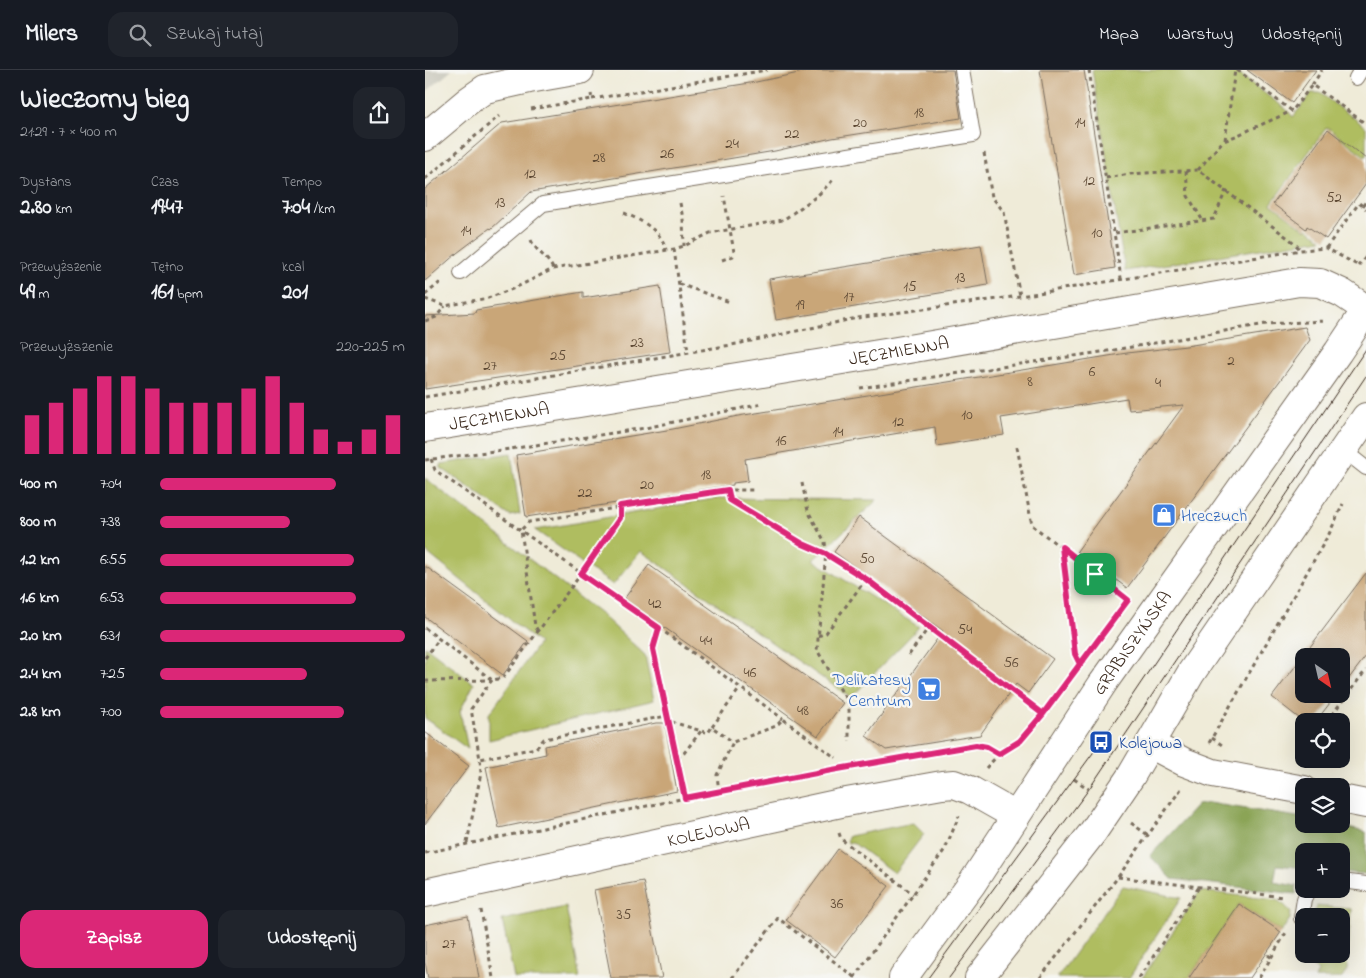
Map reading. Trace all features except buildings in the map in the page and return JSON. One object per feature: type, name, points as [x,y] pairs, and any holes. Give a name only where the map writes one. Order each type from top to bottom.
[{"type":"street","points":[[425,138],[485,89],[529,79],[585,78]]},
{"type":"street","name":"JĘCZMIENNA","points":[[425,428],[895,352],[1299,282],[1320,283],[1341,293],[1366,310]]},
{"type":"street","name":"GRABISZYŃSKA","points":[[903,978],[971,885],[1103,683],[1339,352],[1366,310]]},
{"type":"street","points":[[979,978],[1085,844],[1150,744],[1191,673],[1366,417]]},
{"type":"street","points":[[1150,744],[1213,773],[1295,788]]},
{"type":"street","name":"KOLEJOWA","points":[[425,893],[841,803],[942,785],[954,784],[970,790],[1016,816]]},
{"type":"street","points":[[1350,800],[1366,804]]},
{"type":"lane","points":[[461,273],[543,204],[973,134],[962,70]]},
{"type":"lane","points":[[1343,450],[1366,468]]},
{"type":"lane","points":[[1350,882],[1366,884]]},
{"type":"path","points":[[527,110],[767,70]]},
{"type":"path","points":[[1089,70],[1121,278]]},
{"type":"path","points":[[1225,140],[1236,70],[1292,111]]},
{"type":"path","points":[[1198,170],[1221,142],[1292,111],[1322,70]]},
{"type":"path","points":[[585,78],[591,99]]},
{"type":"path","points":[[1312,85],[1366,124]]},
{"type":"path","points":[[425,179],[500,115]]},
{"type":"path","points":[[973,134],[982,142],[992,197],[1004,212],[1020,296]]},
{"type":"path","points":[[425,299],[445,306],[489,298],[515,288],[553,269],[674,249],[711,233],[783,220],[817,196],[830,183],[846,164],[847,155]]},
{"type":"path","points":[[1106,178],[1130,174],[1198,170],[1292,241],[1301,250]]},
{"type":"path","points":[[1186,171],[1188,196],[1203,221]]},
{"type":"path","points":[[721,176],[734,252],[733,256],[722,260]]},
{"type":"path","points":[[676,183],[683,218],[684,246]]},
{"type":"path","points":[[1114,233],[1214,219],[1225,190]]},
{"type":"path","points":[[598,196],[602,205],[641,220],[664,242],[666,250]]},
{"type":"path","points":[[1326,248],[1359,203],[1364,207],[1366,202]]},
{"type":"path","points":[[520,224],[533,246],[550,262],[553,269]]},
{"type":"path","points":[[425,397],[688,352],[857,318],[1020,296],[1301,250],[1326,248],[1359,266]]},
{"type":"path","points":[[674,249],[688,352]]},
{"type":"path","points":[[678,284],[730,302]]},
{"type":"path","points":[[425,321],[436,317],[445,306]]},
{"type":"path","points":[[857,388],[1108,351],[1265,324],[1327,321]]},
{"type":"path","points":[[425,460],[645,428],[768,402]]},
{"type":"path","points":[[1017,447],[1032,525],[1128,600],[1122,608]]},
{"type":"path","points":[[431,458],[435,470],[659,628],[836,758]]},
{"type":"path","points":[[802,483],[808,511],[825,542],[826,554],[817,650],[849,704],[849,741]]},
{"type":"path","points":[[521,530],[529,522],[620,506],[728,490],[756,490]]},
{"type":"path","points":[[728,490],[730,500],[803,544],[826,554],[866,579],[1043,714]]},
{"type":"path","points":[[1212,738],[1329,534],[1344,502]]},
{"type":"path","points":[[425,681],[492,680],[503,678],[581,574],[620,518],[620,506]]},
{"type":"path","points":[[521,530],[535,626],[538,631]]},
{"type":"path","points":[[1062,547],[1075,654],[1080,664]]},
{"type":"path","points":[[818,636],[826,633],[866,579]]},
{"type":"path","points":[[909,655],[929,627]]},
{"type":"path","points":[[425,628],[492,680]]},
{"type":"path","points":[[659,628],[653,649],[685,798]]},
{"type":"path","points":[[425,658],[439,639]]},
{"type":"path","points":[[425,853],[685,798],[976,745],[987,747],[999,754],[1020,741],[1043,714],[1086,656]]},
{"type":"path","points":[[1333,713],[1366,670]]},
{"type":"path","points":[[467,843],[481,773],[471,709],[492,680]]},
{"type":"path","points":[[669,721],[708,733],[740,688]]},
{"type":"path","points":[[480,759],[536,748],[544,739],[668,716]]},
{"type":"path","points":[[719,792],[717,775],[733,742],[776,726],[783,719]]},
{"type":"path","points":[[712,728],[733,742]]},
{"type":"path","points":[[677,759],[685,753],[701,731]]},
{"type":"path","points":[[1020,741],[1089,789],[1148,835]]},
{"type":"path","points":[[1041,978],[1118,877],[1189,779],[1195,766]]},
{"type":"path","points":[[732,978],[778,918],[854,978],[945,849],[960,812]]},
{"type":"path","points":[[839,833],[841,840],[913,894]]},
{"type":"path","points":[[1118,877],[1199,887],[1295,893]]},
{"type":"path","points":[[1139,978],[1199,887]]},
{"type":"path","points":[[480,906],[493,978]]},
{"type":"path","points":[[1259,978],[1288,929]]},
{"type":"path","points":[[1268,955],[1272,958]]},
{"type":"shaded area","points":[[425,70],[452,70],[425,93]]},
{"type":"green space","points":[[1092,70],[1237,70],[1236,72],[1286,109],[1293,117],[1311,93],[1320,93],[1366,127],[1366,157],[1327,127],[1271,204],[1306,230],[1307,228],[1322,239],[1125,271]]},
{"type":"green space","points":[[511,453],[520,514],[510,516],[441,468],[441,464]]},
{"type":"green space","points":[[425,478],[604,617],[645,655],[654,700],[489,740],[489,714],[539,643],[425,551]]},
{"type":"green space","points":[[719,498],[877,500],[813,560],[919,627],[851,698],[641,551],[613,585],[535,530]]},
{"type":"green space","points":[[425,646],[474,684],[460,711],[468,749],[425,718]]},
{"type":"green space","points":[[1209,803],[1295,817],[1295,833],[1350,833],[1350,828],[1366,832],[1366,874],[1350,873],[1350,843],[1295,843],[1295,867],[1277,865],[1274,882],[1295,886],[1295,894],[1172,879],[1150,856],[1197,805]]},
{"type":"green space","points":[[913,823],[924,834],[894,873],[852,842],[848,843],[847,839],[849,836]]},
{"type":"green space","points":[[1123,886],[1181,898],[1129,978],[1057,978]]},
{"type":"green space","points":[[1200,891],[1276,900],[1283,904],[1291,913],[1290,919],[1281,932],[1239,904],[1189,978],[1142,978]]},
{"type":"green space","points":[[1317,906],[1340,908],[1316,908]]},
{"type":"green space","points":[[566,907],[580,978],[514,978],[502,920]]},
{"type":"green space","points":[[1310,963],[1347,963],[1347,970],[1342,978],[1315,978],[1318,972]]},
{"type":"tram line","points":[[928,978],[1101,742],[1366,349]]},
{"type":"tram line","points":[[949,978],[1089,789],[1366,376]]},
{"type":"place","name":"Hreczuch","points":[[1164,515]]},
{"type":"place","name":"Delikatesy Centrum","points":[[929,689]]},
{"type":"place","name":"Kolejowa","points":[[1101,742]]},
{"type":"route","points":[[1095,574],[1062,547],[1075,654],[1080,664],[1043,714],[866,579],[826,554],[803,544],[730,500],[728,490],[620,506],[620,518],[581,574],[659,628],[653,649],[685,798],[976,745],[987,747],[999,754],[1020,741],[1043,714],[1128,600],[1095,574]]}]
